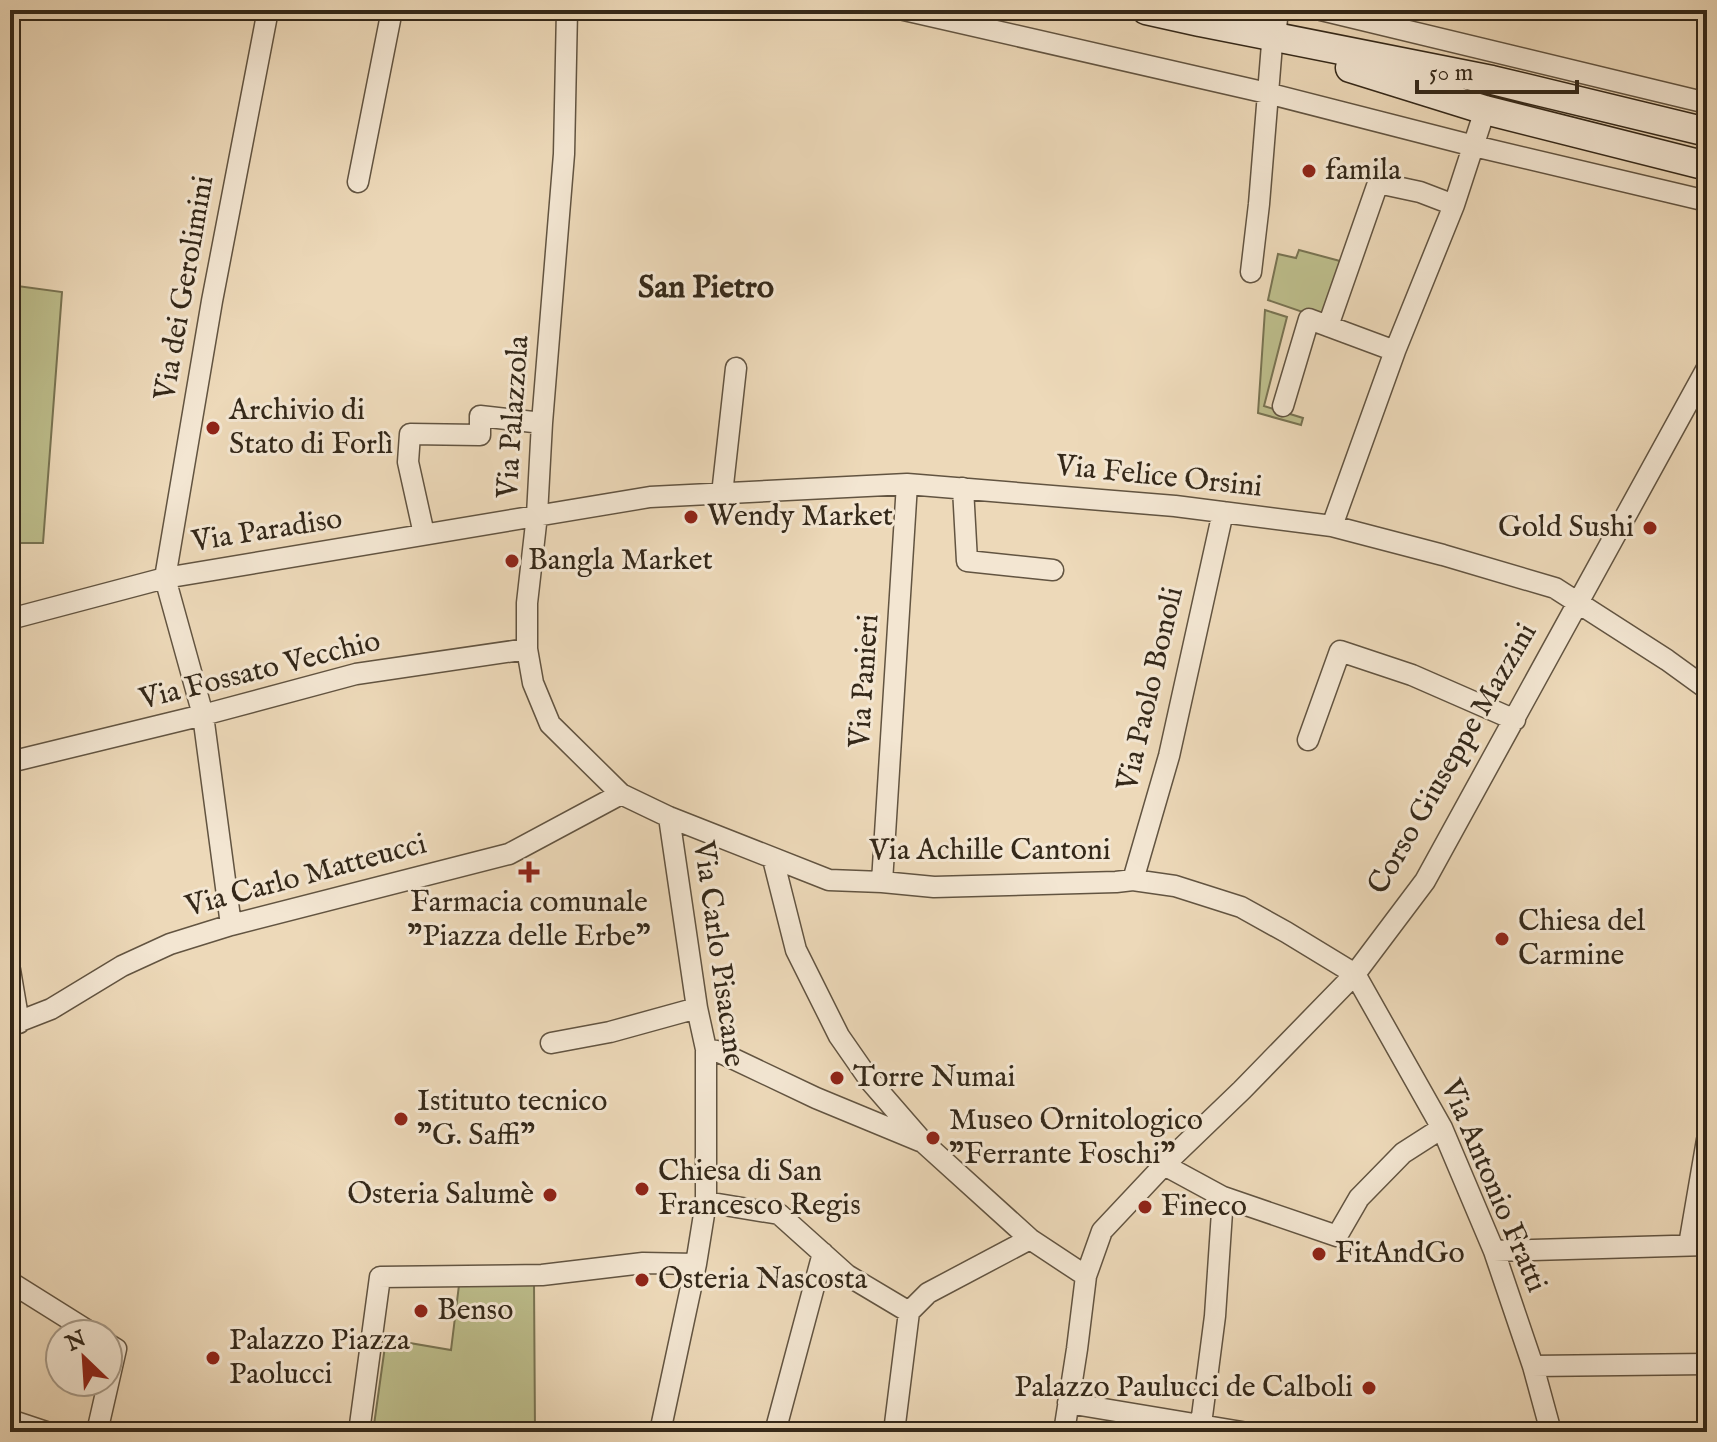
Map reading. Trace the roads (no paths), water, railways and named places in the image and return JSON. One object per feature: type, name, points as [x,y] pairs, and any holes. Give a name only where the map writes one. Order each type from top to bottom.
[{"type":"main road","points":[[1146,10],[1200,22],[1495,66],[1634,99],[1707,132]]},
{"type":"main road","points":[[1275,31],[1485,110],[1707,166]]},
{"type":"street","name":"Via dei Gerolimini","points":[[165,578],[212,301],[268,10]]},
{"type":"street","points":[[358,182],[392,10]]},
{"type":"street","name":"Via Palazzola","points":[[567,10],[564,154],[537,515],[527,603],[527,649],[533,683],[550,724],[621,794]]},
{"type":"street","points":[[904,10],[1267,93],[1707,201]]},
{"type":"street","points":[[1321,10],[1495,66]]},
{"type":"street","points":[[1251,272],[1275,31]]},
{"type":"street","points":[[1634,99],[1707,103]]},
{"type":"street","points":[[1332,526],[1395,351],[1454,205],[1485,110]]},
{"type":"street","points":[[1328,326],[1378,183],[1420,192],[1454,205]]},
{"type":"street","points":[[1283,406],[1309,319],[1395,351]]},
{"type":"street","points":[[722,494],[736,368]]},
{"type":"street","name":"Corso Giuseppe Mazzini","points":[[1064,1432],[1086,1276],[1102,1231],[1355,974],[1425,881],[1707,368]]},
{"type":"street","points":[[424,534],[408,462],[410,434],[480,435],[480,416],[542,423]]},
{"type":"street","name":"Via Felice Orsini","points":[[537,515],[650,497],[907,484],[1223,512],[1332,526],[1555,588],[1707,689]]},
{"type":"street","name":"Via Panieri","points":[[882,882],[907,484]]},
{"type":"street","points":[[963,488],[967,561],[1053,570]]},
{"type":"street","name":"Via Paolo Bonoli","points":[[1133,880],[1169,756],[1223,512]]},
{"type":"street","name":"Via Paradiso","points":[[10,619],[165,578],[537,515]]},
{"type":"street","points":[[165,578],[203,715],[231,925]]},
{"type":"street","name":"Via Fossato Vecchio","points":[[10,762],[356,674],[527,649]]},
{"type":"street","points":[[1308,740],[1340,651],[1412,675],[1515,720]]},
{"type":"street","name":"Via Achille Cantoni","points":[[621,794],[669,817],[829,880],[934,887],[1133,880],[1175,886],[1241,907],[1355,974]]},
{"type":"street","name":"Via Carlo Matteucci","points":[[14,1024],[51,1009],[122,966],[170,944],[231,925],[509,854],[621,794]]},
{"type":"street","name":"Via Carlo Pisacane","points":[[660,1432],[706,1202],[706,1049],[697,1008],[669,817]]},
{"type":"street","points":[[773,859],[796,950],[839,1036],[871,1082],[924,1143],[1030,1239],[1086,1276]]},
{"type":"street","points":[[10,970],[14,1024]]},
{"type":"street","name":"Via Antonio Fratti","points":[[1355,974],[1442,1128],[1494,1251],[1533,1366],[1551,1432]]},
{"type":"street","points":[[551,1043],[610,1032],[697,1008]]},
{"type":"street","points":[[706,1049],[717,1051],[816,1098],[924,1143]]},
{"type":"street","points":[[1164,1165],[1223,1197],[1337,1236],[1359,1198],[1403,1153],[1442,1128]]},
{"type":"street","points":[[1494,1251],[1698,1245],[1707,1140]]},
{"type":"street","points":[[1201,1424],[1215,1316],[1223,1197]]},
{"type":"street","points":[[706,1202],[779,1214],[847,1275],[909,1312]]},
{"type":"street","points":[[894,1432],[909,1312],[928,1293],[1030,1239]]},
{"type":"street","points":[[775,1432],[823,1253]]},
{"type":"street","points":[[359,1432],[380,1277],[542,1275],[643,1263],[696,1264]]},
{"type":"street","points":[[10,1282],[67,1318]]},
{"type":"street","points":[[1533,1366],[1707,1364]]},
{"type":"street","points":[[97,1432],[105,1398]]},
{"type":"street","points":[[1068,1403],[1242,1432]]},
{"type":"street","points":[[10,1420],[46,1432]]},
{"type":"place","name":"famila","points":[[1309,171]]},
{"type":"place","name":"Archivio di Stato di Forlì","points":[[213,428]]},
{"type":"place","name":"Wendy Market","points":[[691,517]]},
{"type":"place","name":"Gold Sushi","points":[[1650,528]]},
{"type":"place","name":"Bangla Market","points":[[512,561]]},
{"type":"place","name":"Farmacia comunale \"Piazza delle Erbe\"","points":[[529,872]]},
{"type":"place","name":"Chiesa del Carmine","points":[[1502,939]]},
{"type":"place","name":"Torre Numai","points":[[837,1078]]},
{"type":"place","name":"Istituto tecnico \"G. Saffi\"","points":[[401,1119]]},
{"type":"place","name":"Museo Ornitologico \"Ferrante Foschi\"","points":[[933,1138]]},
{"type":"place","name":"Chiesa di San Francesco Regis","points":[[642,1189]]},
{"type":"place","name":"Osteria Salumè","points":[[550,1195]]},
{"type":"place","name":"Fineco","points":[[1145,1207]]},
{"type":"place","name":"FitAndGo","points":[[1319,1254]]},
{"type":"place","name":"Osteria Nascosta","points":[[642,1280]]},
{"type":"place","name":"Benso","points":[[421,1311]]},
{"type":"place","name":"Palazzo Piazza Paolucci","points":[[213,1358]]},
{"type":"place","name":"Palazzo Paulucci de Calboli","points":[[1369,1388]]},
{"type":"district","name":"San Pietro","points":[[706,288]]}]
